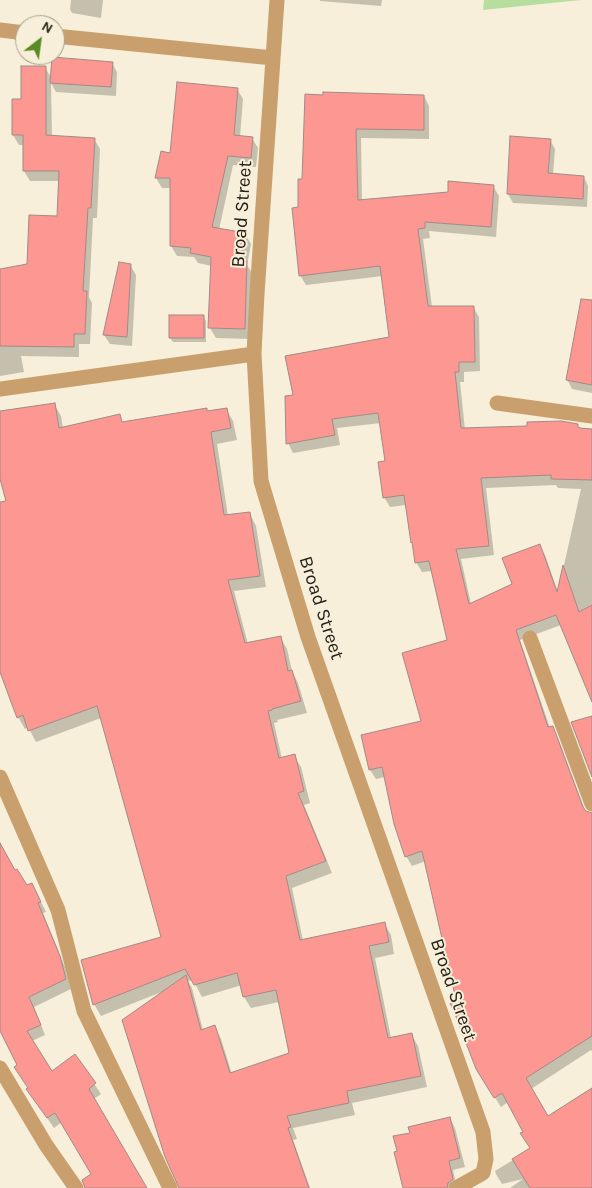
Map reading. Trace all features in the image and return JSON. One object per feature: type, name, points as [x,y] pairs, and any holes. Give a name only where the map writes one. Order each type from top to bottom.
[{"type":"street","name":"Broad Street","points":[[278,0],[254,354],[261,481],[308,637],[483,1132],[486,1159],[483,1173],[456,1188]]},
{"type":"street","points":[[0,30],[15,32]]},
{"type":"street","points":[[65,37],[273,58]]},
{"type":"street","points":[[0,389],[254,354]]},
{"type":"street","points":[[497,403],[592,416]]},
{"type":"street","points":[[530,638],[592,804]]},
{"type":"street","points":[[0,777],[58,910],[84,1011],[170,1188]]},
{"type":"street","points":[[0,1068],[46,1145],[76,1188]]},
{"type":"green space","points":[[484,0],[581,0],[483,10]]},
{"type":"building","points":[[65,58],[113,62],[111,87],[50,83],[51,65],[65,65]]},
{"type":"building","points":[[21,66],[46,66],[46,135],[95,138],[91,208],[88,208],[83,291],[87,291],[85,334],[74,334],[74,347],[0,346],[0,269],[27,264],[29,215],[57,216],[59,171],[23,171],[23,135],[12,135],[12,99],[21,99]]},
{"type":"building","points":[[177,82],[238,88],[234,135],[253,137],[251,158],[228,156],[212,227],[246,233],[241,261],[247,261],[245,329],[208,328],[211,257],[190,253],[191,248],[170,246],[170,178],[155,178],[161,151],[170,153]]},
{"type":"building","points":[[323,92],[424,95],[424,130],[356,129],[358,200],[448,192],[448,181],[494,185],[491,227],[425,222],[425,228],[418,229],[428,306],[474,306],[475,362],[459,362],[459,372],[455,372],[461,428],[527,426],[527,422],[561,421],[578,424],[580,428],[592,429],[592,480],[551,479],[551,475],[481,478],[489,546],[456,549],[469,604],[512,584],[502,558],[540,544],[557,592],[563,565],[579,612],[592,605],[592,702],[556,615],[516,630],[548,727],[553,726],[583,807],[586,811],[592,813],[592,1036],[526,1078],[548,1116],[592,1088],[592,1188],[530,1188],[512,1159],[530,1148],[520,1133],[523,1132],[502,1093],[494,1098],[476,1069],[450,1003],[456,1000],[422,851],[405,857],[394,824],[382,767],[369,770],[361,735],[421,721],[402,653],[447,640],[429,561],[415,563],[404,495],[383,498],[378,462],[385,461],[378,413],[332,419],[335,435],[286,444],[285,396],[293,395],[285,356],[389,337],[380,266],[299,276],[292,208],[298,207],[298,179],[302,179],[305,94],[323,95]]},
{"type":"building","points":[[510,136],[551,139],[548,173],[584,176],[583,199],[507,194]]},
{"type":"building","points":[[119,262],[131,264],[127,337],[103,335]]},
{"type":"building","points":[[581,299],[592,300],[592,385],[566,380]]},
{"type":"building","points":[[169,315],[204,315],[204,338],[169,338]]},
{"type":"building","points":[[55,403],[59,428],[120,414],[122,422],[207,408],[207,411],[227,408],[231,428],[211,432],[224,515],[250,512],[260,576],[228,580],[245,643],[281,636],[288,671],[292,670],[301,701],[268,711],[279,758],[295,754],[304,791],[298,793],[326,861],[286,876],[300,940],[385,922],[389,942],[369,946],[388,1038],[412,1033],[421,1076],[347,1091],[349,1103],[287,1116],[291,1127],[288,1128],[309,1188],[179,1188],[165,1157],[122,1020],[186,975],[201,1030],[215,1025],[230,1073],[289,1053],[276,990],[243,997],[237,973],[194,985],[185,969],[93,1005],[81,960],[161,937],[97,706],[28,731],[23,715],[17,718],[0,672],[0,502],[6,501],[0,479],[0,411]]},
{"type":"building","points":[[592,716],[592,777],[571,722]]},
{"type":"building","points":[[0,843],[15,870],[17,869],[27,885],[32,883],[41,902],[38,903],[60,956],[66,979],[29,997],[41,1025],[27,1031],[52,1071],[75,1054],[96,1083],[89,1089],[147,1188],[85,1188],[82,1180],[91,1174],[55,1113],[47,1118],[26,1089],[28,1088],[14,1067],[17,1065],[0,1031]]},
{"type":"building","points":[[450,1117],[460,1158],[449,1161],[453,1179],[448,1183],[447,1188],[403,1188],[394,1152],[397,1151],[393,1136],[410,1133],[408,1127]]}]
